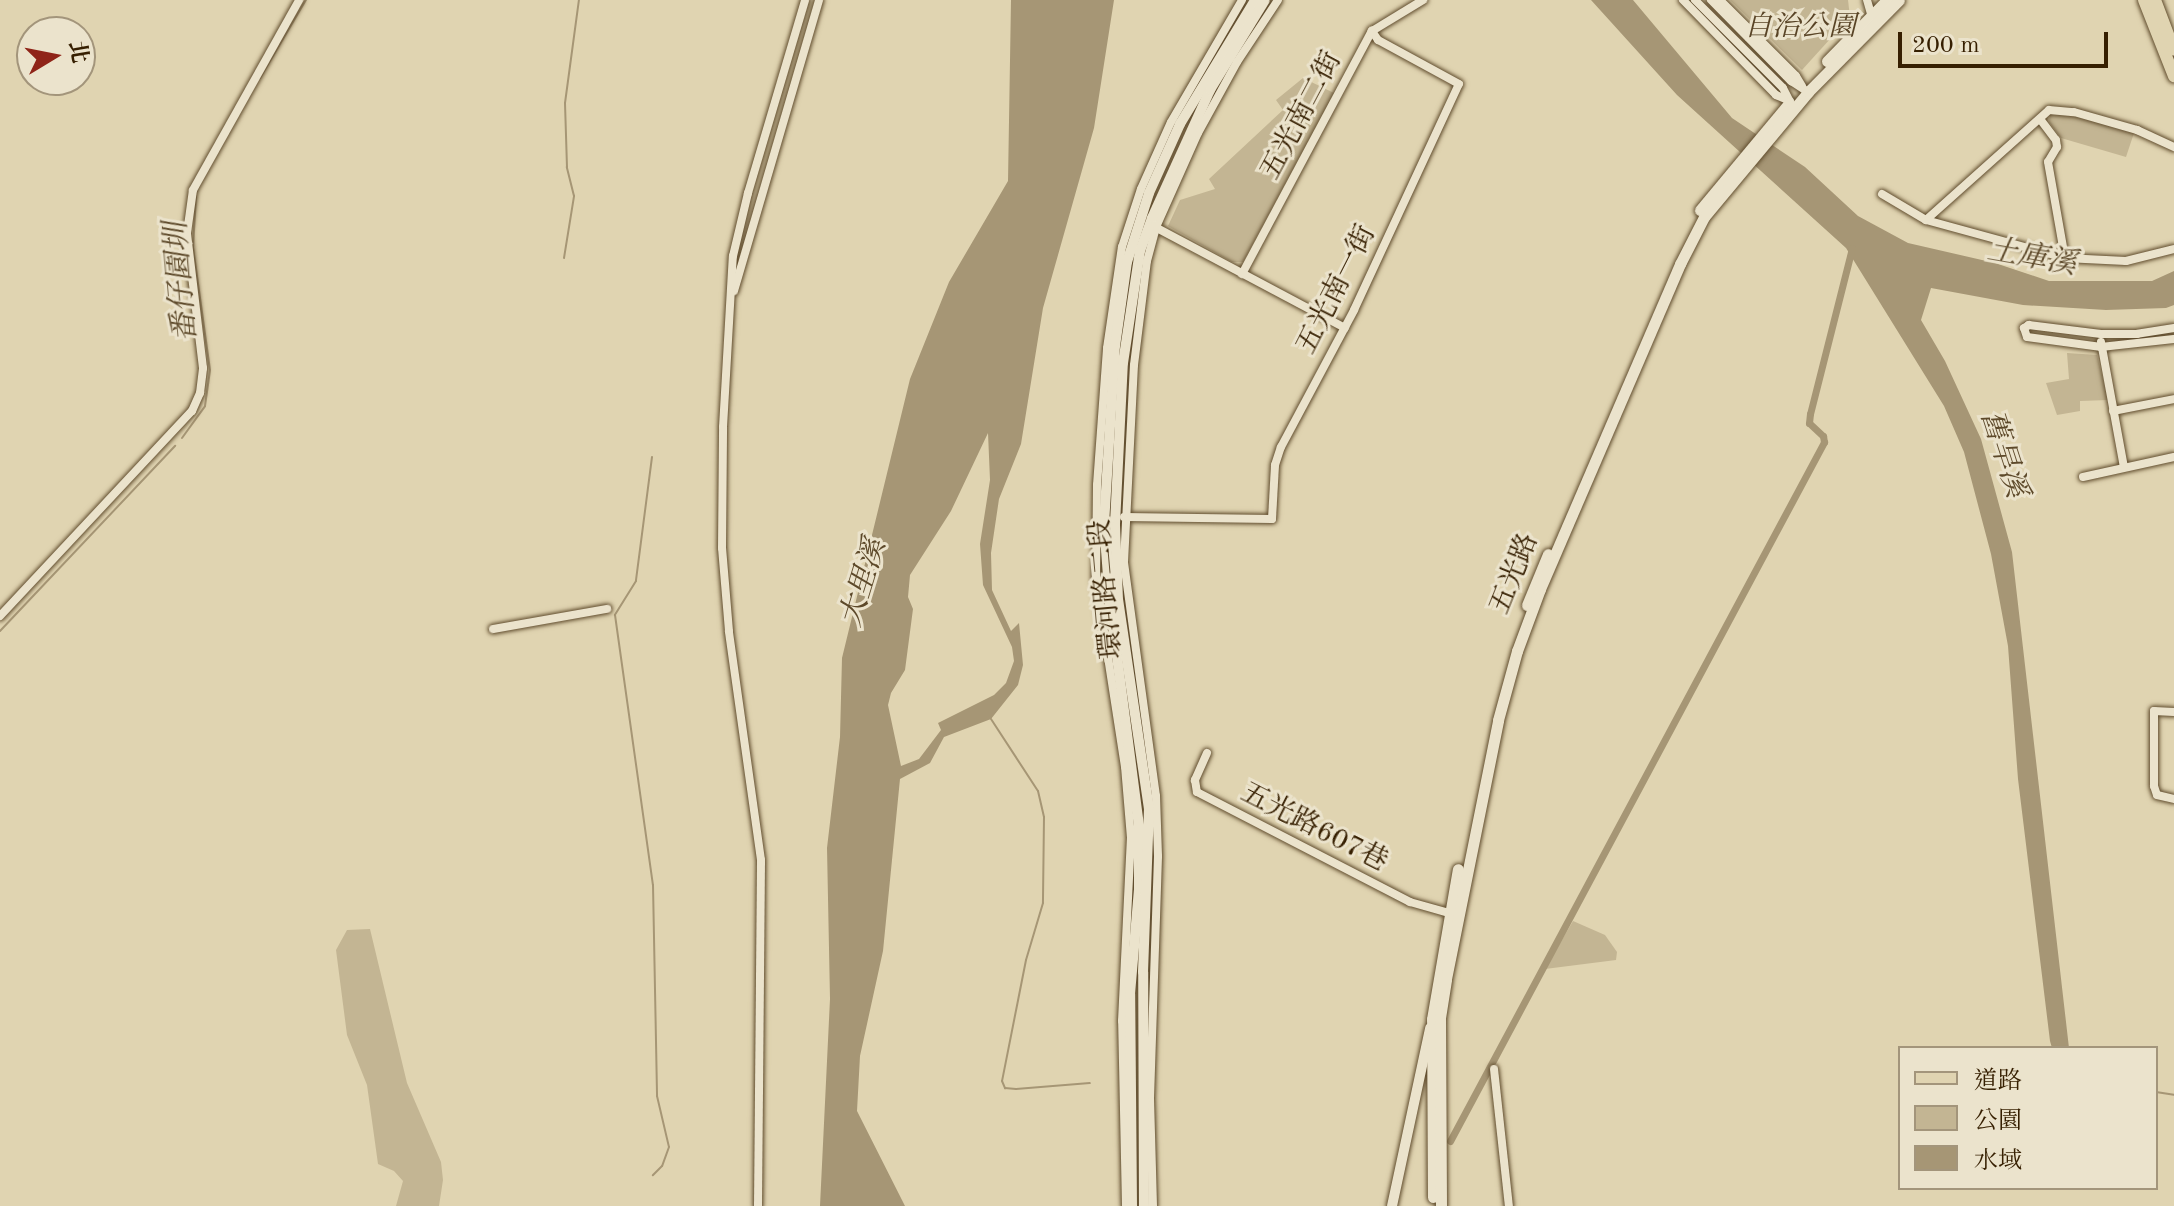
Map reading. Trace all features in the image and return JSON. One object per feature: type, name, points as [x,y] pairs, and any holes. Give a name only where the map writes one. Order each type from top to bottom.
[{"type":"main road","points":[[1728,180],[1887,0]]},
{"type":"main road","points":[[1872,18],[1899,0]]},
{"type":"main road","points":[[2144,0],[2174,76]]},
{"type":"main road","points":[[2155,0],[2174,50]]},
{"type":"main road","name":"五光路","points":[[1433,1206],[1436,1018],[1449,913],[1491,717],[1533,586],[1685,236],[1728,180]]},
{"type":"main road","name":"五光路","points":[[1441,1206],[1436,1018],[1467,860],[1498,720],[1517,651],[1680,264],[1704,217],[1728,180]]},
{"type":"street","points":[[0,616],[192,411],[200,393],[203,368],[187,233],[193,190],[299,0]]},
{"type":"street","points":[[758,1206],[761,860],[729,631],[722,548],[722,437],[733,256],[748,193],[805,0]]},
{"type":"street","points":[[731,303],[819,0]]},
{"type":"street","name":"環河路二段","points":[[1126,1206],[1137,972],[1149,809],[1118,600],[1115,524],[1123,363],[1143,224],[1166,130],[1242,0]]},
{"type":"street","points":[[1224,56],[1255,0]]},
{"type":"street","points":[[1224,56],[1265,0]]},
{"type":"street","name":"環河路二段","points":[[1132,1206],[1140,926],[1125,767],[1096,580],[1096,523],[1107,348],[1122,247],[1143,224],[1237,62],[1278,0]]},
{"type":"street","name":"五光南二街","points":[[1242,274],[1372,31],[1423,0]]},
{"type":"street","points":[[1683,0],[1773,92],[1793,104]]},
{"type":"street","points":[[1695,0],[1783,88],[1793,104]]},
{"type":"street","points":[[1711,0],[1791,81],[1805,90]]},
{"type":"street","points":[[1720,0],[1796,76],[1805,90]]},
{"type":"street","points":[[1867,0],[1872,18]]},
{"type":"street","name":"五光南一街","points":[[1124,517],[1272,519],[1278,453],[1345,328],[1459,84],[1378,40],[1372,31]]},
{"type":"street","name":"環河路二段","points":[[1140,926],[1158,856],[1156,796],[1126,599],[1124,517],[1135,352],[1147,261],[1143,224],[1191,130],[1224,56]]},
{"type":"street","points":[[1926,220],[2049,110],[2074,112],[2137,130],[2174,147]]},
{"type":"street","points":[[2040,119],[2056,140],[2057,147],[2048,162],[2065,258]]},
{"type":"street","points":[[1882,194],[1926,220],[2065,258],[2126,261],[2174,249]]},
{"type":"street","points":[[1143,224],[1345,328]]},
{"type":"street","points":[[2174,328],[2137,334],[2101,334],[2029,325],[2024,328],[2027,337],[2101,347],[2174,339]]},
{"type":"street","points":[[2101,334],[2124,467]]},
{"type":"street","points":[[2113,411],[2174,399]]},
{"type":"street","points":[[2083,477],[2174,457]]},
{"type":"street","points":[[493,629],[607,609]]},
{"type":"street","points":[[2174,712],[2154,711],[2154,786],[2157,795],[2174,799]]},
{"type":"street","name":"五光路607巷","points":[[1207,753],[1195,780],[1197,792],[1410,902],[1449,913]]},
{"type":"street","name":"環河路二段","points":[[1137,972],[1144,1206]]},
{"type":"street","name":"環河路二段","points":[[1137,972],[1153,1206]]},
{"type":"street","name":"五光路","points":[[1392,1206],[1436,1018]]},
{"type":"street","points":[[1494,1069],[1509,1206]]},
{"type":"green space","name":"自治公園","points":[[1730,0],[1848,0],[1850,17],[1802,70]]},
{"type":"green space","points":[[1303,78],[1334,93],[1243,262],[1232,262],[1168,226],[1180,200],[1215,189],[1209,179],[1283,110],[1276,100]]},
{"type":"green space","points":[[2050,113],[2070,113],[2134,133],[2126,157],[2061,138],[2049,122]]},
{"type":"green space","points":[[2067,353],[2097,355],[2108,400],[2080,401],[2080,411],[2057,415],[2046,383],[2069,379]]},
{"type":"green space","points":[[1573,921],[1605,935],[1617,952],[1616,960],[1545,969]]},
{"type":"green space","points":[[370,929],[407,1083],[441,1162],[443,1180],[439,1206],[396,1206],[403,1181],[394,1171],[378,1164],[367,1085],[347,1035],[336,950],[347,930]]},
{"type":"water","name":"大里溪","points":[[1011,0],[1114,0],[1094,128],[1043,308],[1021,444],[999,499],[991,553],[992,590],[1011,631],[1019,623],[1023,665],[1018,685],[991,719],[944,737],[930,763],[900,779],[883,951],[860,1056],[857,1111],[905,1206],[820,1206],[830,999],[827,848],[840,737],[842,658],[910,379],[949,282],[1008,181]],"holes":[[[988,433],[990,480],[980,544],[983,585],[1012,647],[1014,661],[1006,683],[994,695],[938,723],[941,730],[919,759],[901,766],[888,705],[891,693],[905,670],[913,609],[908,597],[910,575],[951,511]]]},
{"type":"water","points":[[1591,0],[1633,0],[1732,118],[1805,167],[1858,216],[1908,243],[1995,263],[2049,281],[2152,281],[2174,271],[2174,305],[2166,308],[2106,310],[2023,305],[1931,288],[1921,320],[1945,361],[1981,439],[2012,552],[2069,1046],[2051,1046],[2050,1041],[2018,779],[2008,646],[1991,554],[1964,452],[1944,406],[1846,248],[1677,95]]},
{"type":"waterway","name":"番仔園圳","points":[[260,78],[306,0]]},
{"type":"waterway","points":[[564,258],[574,196],[567,167],[565,103],[579,0]]},
{"type":"waterway","name":"番仔園圳","points":[[182,438],[205,406],[210,370],[193,248],[196,196]]},
{"type":"waterway","points":[[1450,1141],[1824,442],[1823,436],[1809,423],[1810,414],[1852,248]]},
{"type":"waterway","name":"番仔園圳","points":[[0,631],[175,446]]},
{"type":"waterway","points":[[652,457],[636,581],[615,615],[653,885],[657,1096],[669,1147],[662,1166],[653,1175]]},
{"type":"waterway","points":[[991,719],[1038,791],[1044,817],[1043,903],[1026,960],[1002,1081],[1005,1088],[1016,1089],[1090,1083]]},
{"type":"waterway","points":[[2158,1092],[2174,1095]]},
{"type":"water label","name":"土庫溪","points":[[2032,258]]},
{"type":"water label","name":"舊旱溪","points":[[2003,454]]}]
